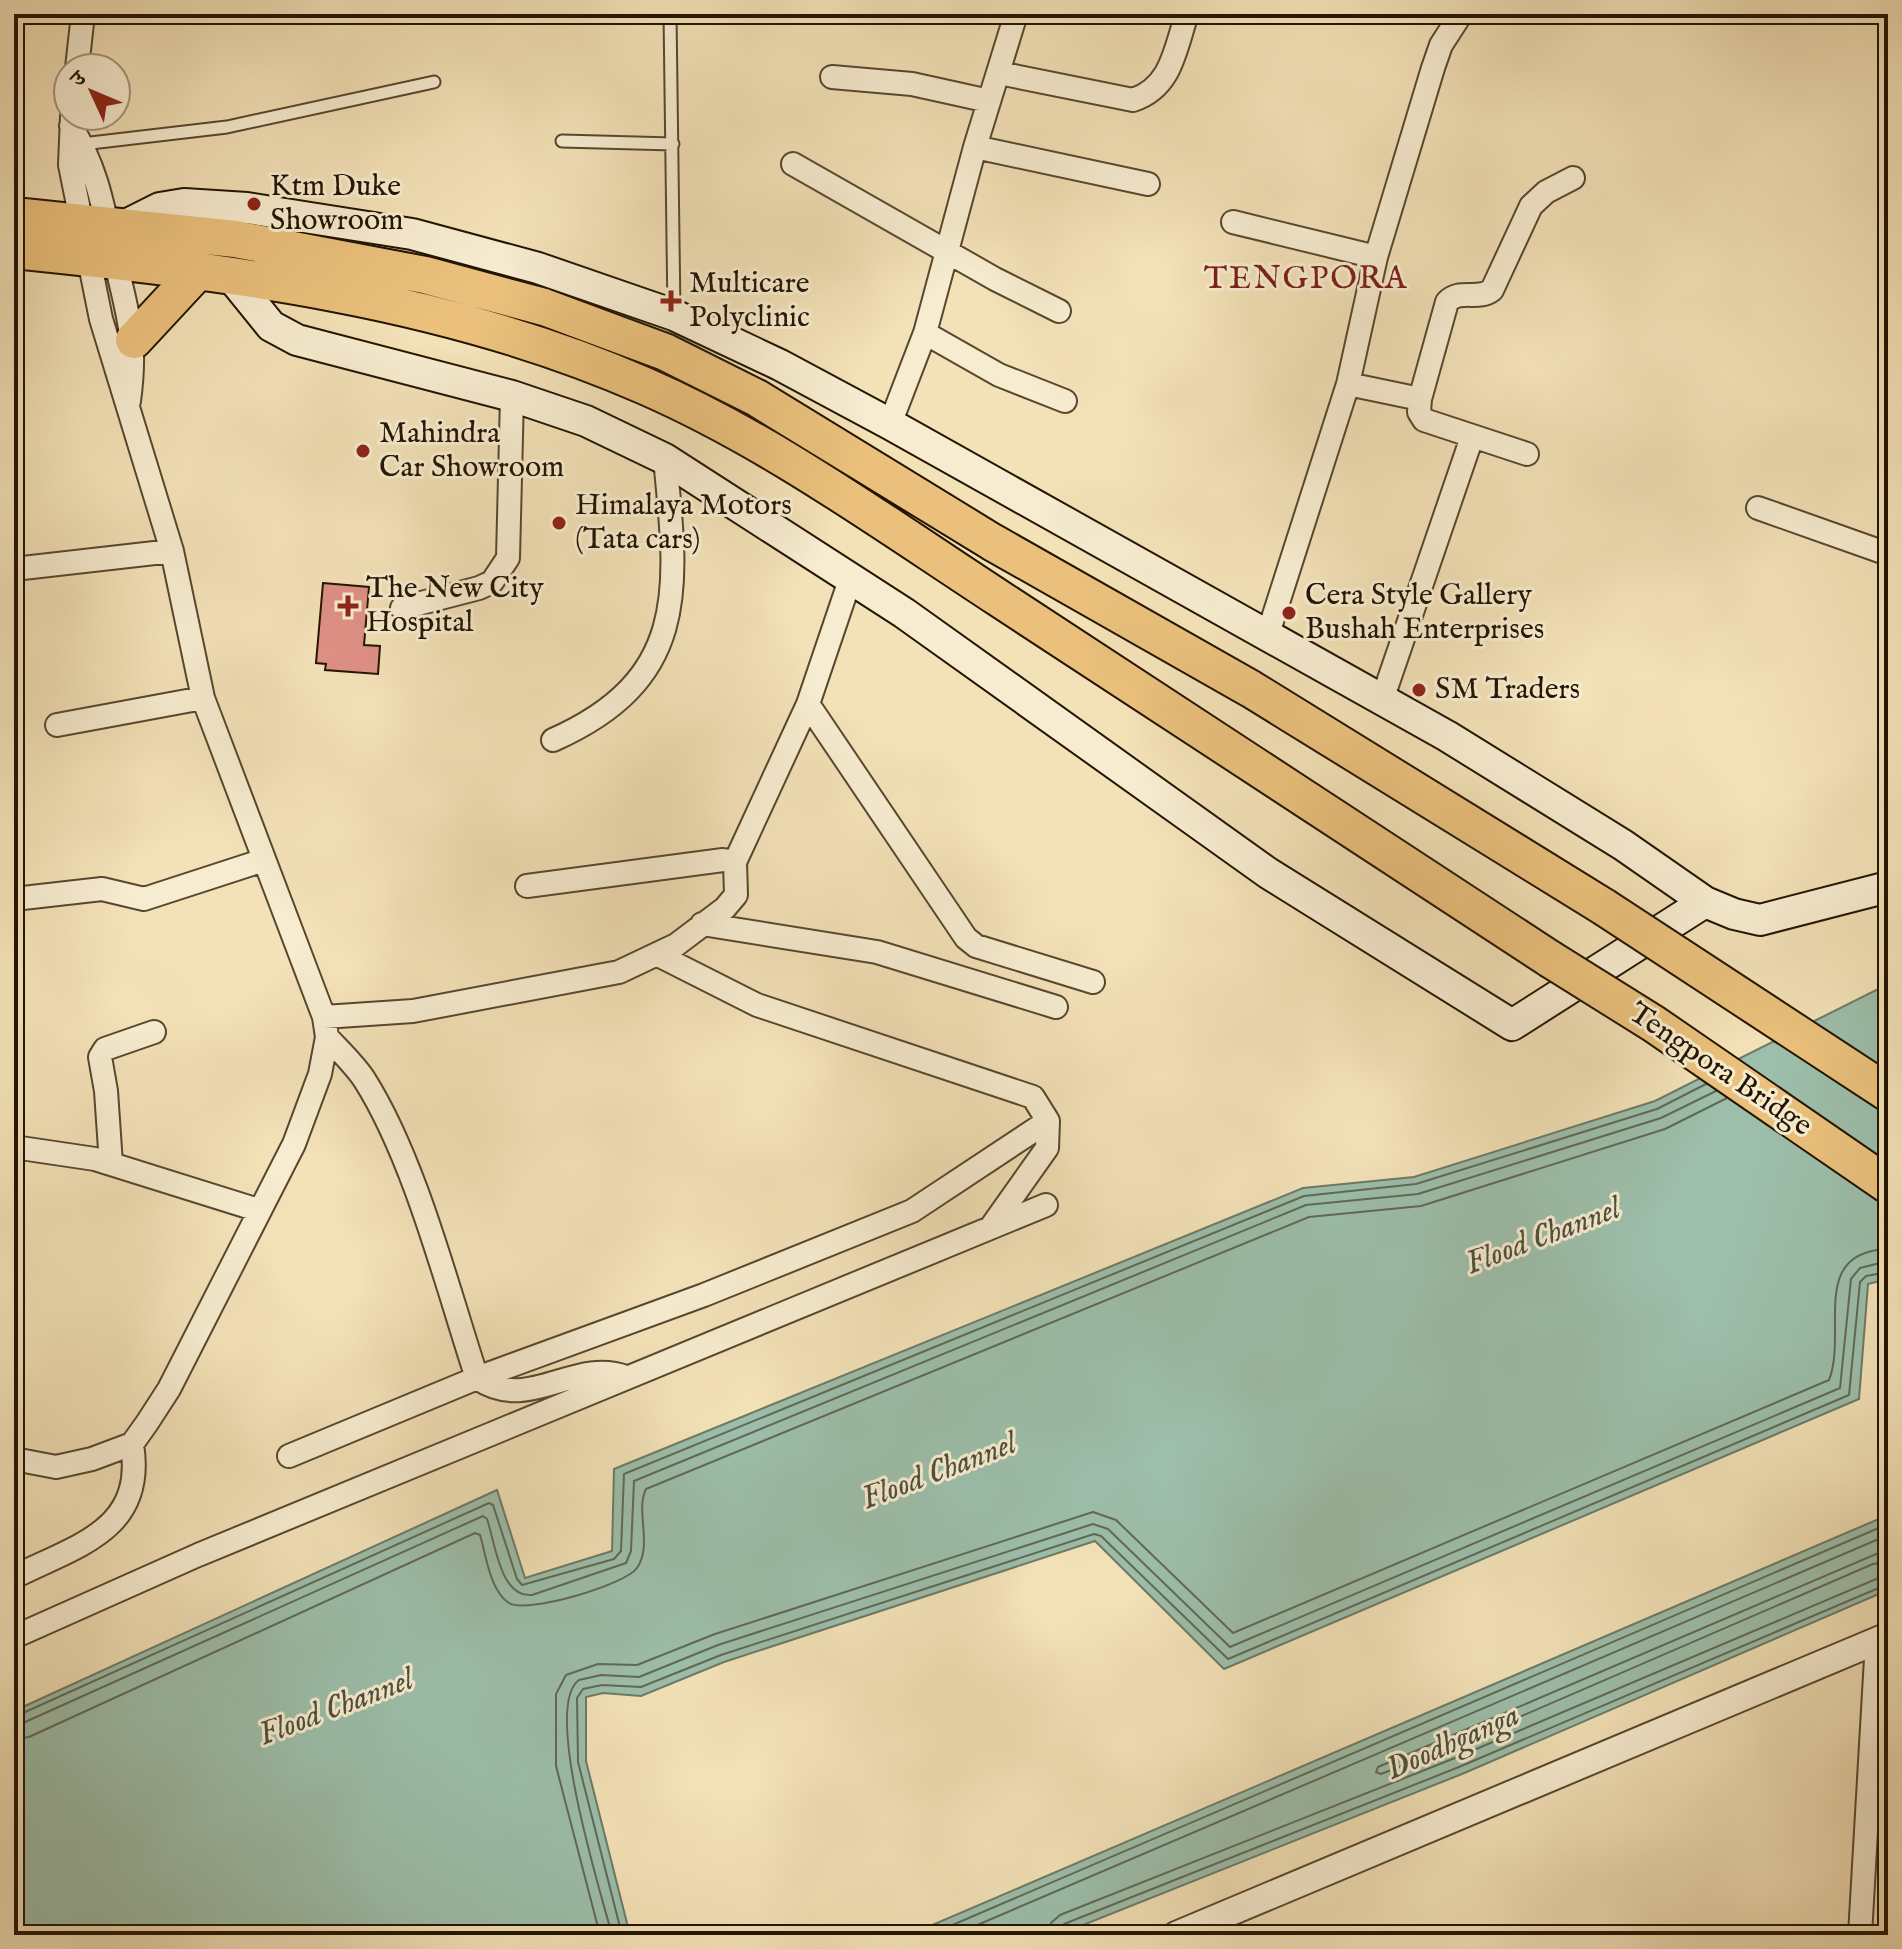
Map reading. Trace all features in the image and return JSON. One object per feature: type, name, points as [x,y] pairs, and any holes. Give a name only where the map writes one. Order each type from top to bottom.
[{"type":"highway","points":[[14,216],[103,239]]},
{"type":"highway","points":[[14,250],[103,239],[235,239],[425,275],[544,307],[665,352],[783,413],[992,542],[1251,689],[1604,907],[1888,1093]]},
{"type":"highway","name":"Tengpora Bridge","points":[[103,239],[214,272],[347,294],[465,324],[592,365],[694,410],[844,498],[1654,1024],[1888,1185]]},
{"type":"highway","points":[[134,340],[214,272]]},
{"type":"main road","points":[[103,239],[160,208],[184,204],[247,208],[382,229],[486,253],[674,315],[780,365],[890,424],[1382,700],[1623,845],[1705,902],[1760,920],[1888,887]]},
{"type":"main road","points":[[214,272],[271,326],[297,340],[512,396],[586,421],[665,459],[851,577],[1268,873],[1512,1025],[1705,902]]},
{"type":"street","points":[[79,52],[83,14]]},
{"type":"street","points":[[890,424],[925,333],[975,147],[1016,14]]},
{"type":"street","points":[[999,73],[1133,100],[1149,95],[1166,77],[1187,14]]},
{"type":"street","points":[[1267,637],[1348,384],[1376,257],[1433,68],[1441,45],[1461,14]]},
{"type":"street","points":[[832,77],[912,84],[989,101]]},
{"type":"street","points":[[75,132],[70,165],[103,239],[134,340],[128,406]]},
{"type":"street","points":[[975,147],[1148,184]]},
{"type":"street","points":[[793,164],[1059,311]]},
{"type":"street","points":[[1527,454],[1424,420],[1419,412],[1420,399],[1447,302],[1459,295],[1487,294],[1492,290],[1531,206],[1546,192],[1573,178]]},
{"type":"street","points":[[1233,222],[1376,257]]},
{"type":"street","points":[[103,239],[105,338],[172,551],[203,698],[325,1027],[362,1076],[379,1106],[413,1187],[477,1378],[494,1390],[522,1391],[606,1369],[626,1377]]},
{"type":"street","points":[[925,333],[999,375],[1065,401]]},
{"type":"street","points":[[1348,384],[1420,399]]},
{"type":"street","points":[[402,608],[492,582],[508,558],[512,396]]},
{"type":"street","points":[[1382,700],[1472,437]]},
{"type":"street","points":[[553,740],[584,726],[614,706],[635,685],[660,646],[671,600],[673,571],[665,459]]},
{"type":"street","points":[[1758,508],[1888,554]]},
{"type":"street","points":[[14,569],[172,551]]},
{"type":"street","points":[[325,1027],[619,972],[658,955],[736,895],[735,862],[808,704],[851,577]]},
{"type":"street","points":[[57,725],[203,698]]},
{"type":"street","points":[[808,704],[966,938],[976,946],[1093,982]]},
{"type":"street","points":[[14,899],[102,889],[144,899],[264,860]]},
{"type":"street","points":[[527,886],[709,861],[735,862]]},
{"type":"street","points":[[702,924],[877,952],[1056,1007]]},
{"type":"street","points":[[658,955],[757,1005],[1017,1089],[1033,1097],[1048,1121],[1047,1148],[991,1227]]},
{"type":"street","points":[[14,1459],[56,1467],[92,1459],[132,1444],[169,1389],[294,1144],[320,1074],[325,1027]]},
{"type":"street","points":[[111,1164],[106,1091],[100,1057],[105,1049],[154,1032]]},
{"type":"street","points":[[289,1456],[477,1378],[704,1295],[912,1211],[1048,1121]]},
{"type":"street","points":[[14,1147],[111,1164],[258,1210]]},
{"type":"street","points":[[14,1637],[198,1555],[1046,1205]]},
{"type":"street","points":[[14,1577],[98,1534],[120,1517],[132,1493],[135,1465],[132,1444]]},
{"type":"street","points":[[1176,1935],[1882,1638],[1860,1935]]},
{"type":"lane","points":[[670,14],[674,315]]},
{"type":"lane","points":[[132,128],[227,127],[434,82]]},
{"type":"lane","points":[[562,141],[673,144]]},
{"type":"water","name":"Flood Channel","points":[[1888,984],[1888,1279],[1868,1284],[1859,1399],[1224,1669],[1095,1541],[724,1662],[641,1696],[603,1693],[586,1697],[586,1761],[630,1935],[14,1935],[14,1711],[497,1490],[525,1578],[612,1551],[614,1469],[1303,1188],[1414,1177],[1655,1101]]},
{"type":"water","name":"Doodhganga","points":[[1888,1515],[1888,1590],[1462,1774],[1058,1935],[909,1935]]},
{"type":"building","points":[[323,583],[369,587],[364,645],[380,646],[378,674],[325,670],[326,664],[316,663]]},
{"type":"place","name":"Ktm Duke Showroom","points":[[254,204]]},
{"type":"place","name":"Multicare Polyclinic","points":[[671,301]]},
{"type":"place","name":"Mahindra Car Showroom","points":[[363,451]]},
{"type":"place","name":"Himalaya Motors (Tata cars)","points":[[559,523]]},
{"type":"place","name":"The New City Hospital","points":[[348,606]]},
{"type":"place","name":"Cera Style Gallery Bushah Enterprises","points":[[1289,613]]},
{"type":"place","name":"SM Traders","points":[[1419,690]]},
{"type":"district","name":"TENGPORA","points":[[1306,279]]}]
